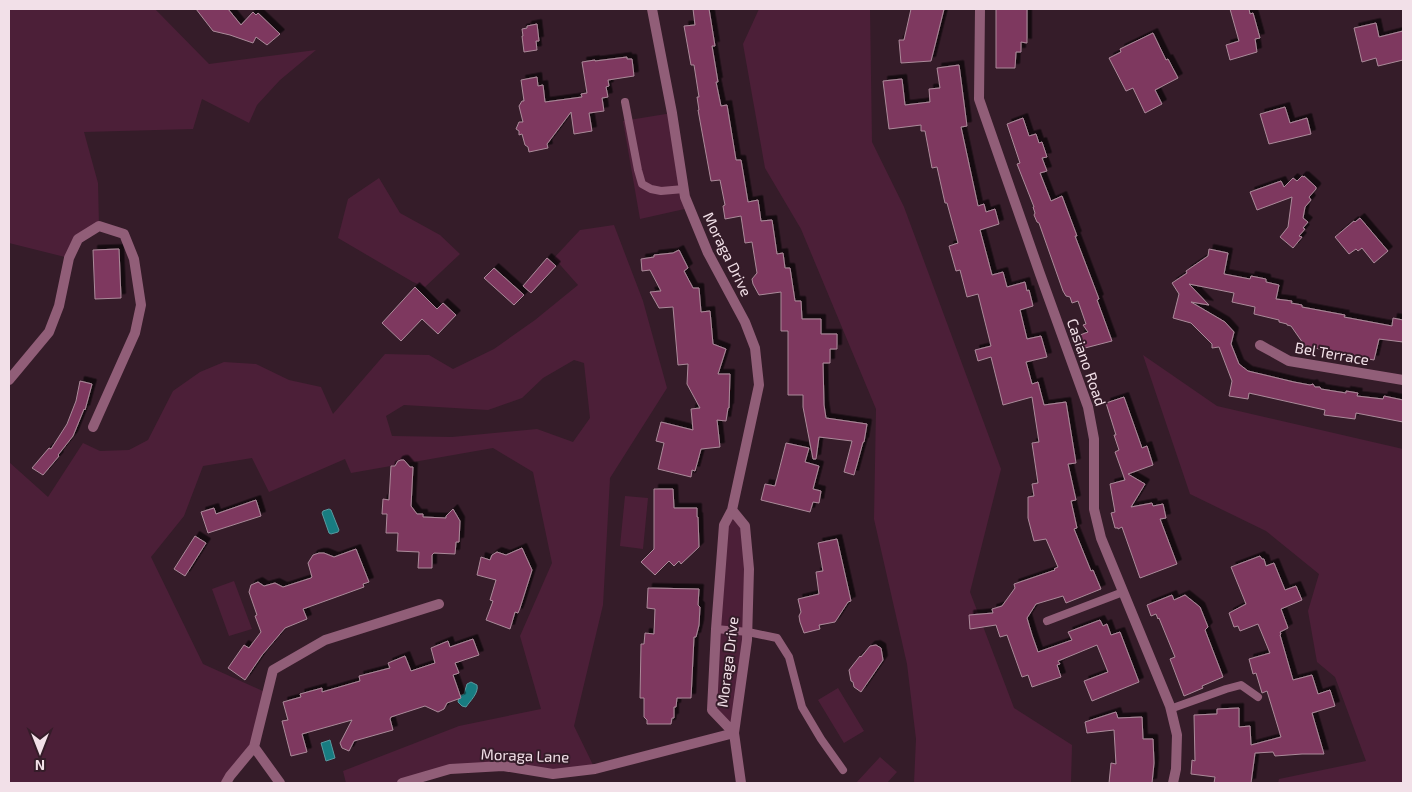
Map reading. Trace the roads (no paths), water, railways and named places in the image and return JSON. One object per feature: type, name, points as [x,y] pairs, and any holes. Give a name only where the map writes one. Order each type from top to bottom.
[{"type":"street","name":"Moraga Drive","points":[[652,9],[672,113],[685,197],[708,253],[745,322],[755,348],[759,385],[732,510],[724,525],[716,629],[712,710],[734,732]]},
{"type":"street","name":"Casiano Road","points":[[980,9],[979,99],[1088,407],[1094,438],[1094,509],[1101,538],[1170,709],[1177,735],[1174,783]]},
{"type":"street","points":[[9,380],[49,332],[59,306],[69,258],[78,239],[99,226],[124,234],[134,259],[141,306],[135,334],[92,427]]},
{"type":"street","name":"Bel Terrace","points":[[1260,345],[1289,362],[1403,380]]},
{"type":"street","name":"Moraga Drive","points":[[732,510],[744,526],[750,569],[748,632],[734,732],[741,783]]},
{"type":"street","points":[[226,783],[254,748],[273,670],[325,640],[438,604]]},
{"type":"street","name":"Moraga Lane","points":[[402,783],[450,769],[503,766],[553,774],[595,769],[734,732]]},
{"type":"street","points":[[254,748],[280,783]]},
{"type":"lane","points":[[625,102],[642,184],[651,189],[661,191],[684,189]]},
{"type":"lane","points":[[1047,621],[1123,592]]},
{"type":"lane","points":[[716,629],[748,632],[778,638],[789,657],[802,707],[821,739],[843,770]]},
{"type":"lane","points":[[1170,709],[1241,685],[1258,697]]},
{"type":"water","points":[[329,509],[339,530],[331,534],[322,513]]},
{"type":"water","points":[[471,682],[477,685],[477,691],[466,707],[462,706],[458,702],[459,696],[464,694],[467,684]]},
{"type":"water","points":[[330,740],[335,758],[326,761],[321,743]]}]
